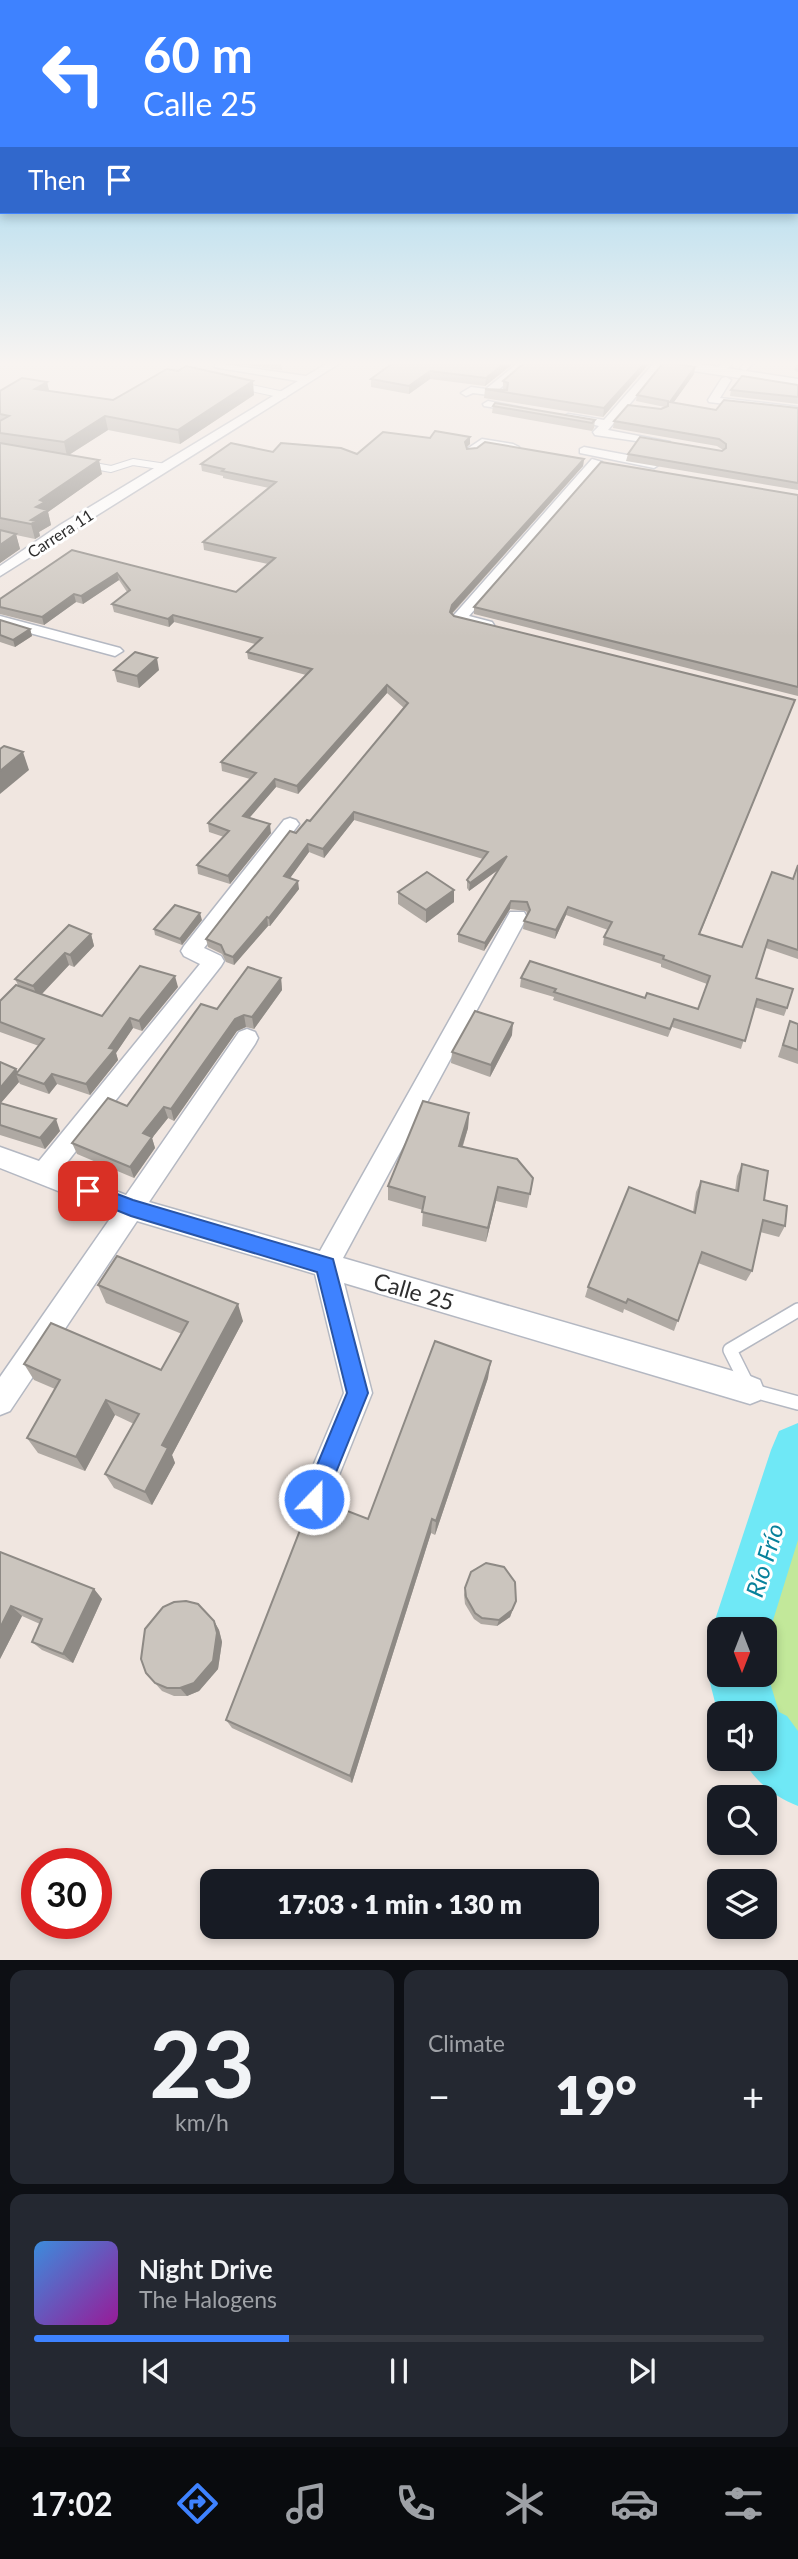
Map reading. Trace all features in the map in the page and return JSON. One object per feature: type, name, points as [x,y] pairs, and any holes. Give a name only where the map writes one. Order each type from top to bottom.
[{"type":"street","name":"Carrera 11","points":[[0,572],[187,454]]},
{"type":"street","points":[[571,458],[663,469],[599,454]]},
{"type":"street","points":[[500,628],[459,618],[596,462]]},
{"type":"street","points":[[14,541],[37,547]]},
{"type":"street","points":[[0,620],[115,651]]},
{"type":"street","points":[[44,1174],[214,961],[191,951],[290,824]]},
{"type":"street","points":[[314,1499],[358,1393],[326,1265],[517,917]]},
{"type":"street","points":[[0,1401],[247,1038]]},
{"type":"street","name":"Calle 25","points":[[0,1157],[131,1208],[750,1390]]},
{"type":"lane","points":[[83,464],[110,469],[134,462],[166,467]]},
{"type":"lane","points":[[798,1310],[730,1350],[750,1390],[798,1404]]},
{"type":"green space","points":[[798,1450],[798,1774],[777,1754],[777,1701],[743,1701],[740,1687],[777,1687],[777,1617],[746,1617]]},
{"type":"building","points":[[0,454],[67,454],[99,460],[40,500],[45,502],[36,507],[47,510],[31,520],[36,521],[31,524],[0,518]]},
{"type":"building","points":[[215,454],[558,454],[584,459],[452,605],[450,612],[454,616],[795,700],[699,934],[742,947],[772,872],[793,879],[798,865],[798,950],[768,940],[756,978],[793,989],[787,1008],[757,999],[745,1041],[674,1019],[670,1029],[554,992],[556,989],[521,978],[530,961],[645,998],[647,993],[698,1009],[710,976],[663,959],[664,956],[604,937],[612,922],[568,907],[556,930],[524,921],[530,910],[527,902],[511,901],[485,943],[458,934],[507,856],[470,883],[467,880],[488,852],[354,812],[323,849],[308,844],[284,876],[298,881],[233,957],[225,954],[221,945],[206,939],[290,831],[296,833],[307,820],[310,821],[408,703],[387,685],[297,786],[275,779],[243,816],[270,824],[228,876],[197,865],[229,831],[208,823],[256,773],[221,762],[312,669],[247,652],[262,638],[173,615],[168,619],[112,604],[130,590],[117,573],[81,596],[74,594],[42,617],[0,607],[0,599],[72,550],[236,592],[275,558],[203,542],[276,482],[201,464]]},
{"type":"building","points":[[631,454],[798,454],[798,483]]},
{"type":"building","points":[[601,462],[798,495],[798,687],[474,607]]},
{"type":"building","points":[[0,530],[16,534],[0,545]]},
{"type":"building","points":[[0,620],[30,629],[13,640],[0,635]]},
{"type":"building","points":[[135,652],[157,658],[137,676],[114,670]]},
{"type":"building","points":[[4,746],[23,752],[0,771],[0,749]]},
{"type":"building","points":[[427,872],[454,890],[426,910],[398,892]]},
{"type":"building","points":[[175,905],[200,913],[180,939],[154,929]]},
{"type":"building","points":[[69,925],[91,934],[70,955],[65,953],[33,986],[15,979]]},
{"type":"building","points":[[140,966],[175,976],[139,1021],[130,1018],[109,1048],[115,1049],[86,1084],[52,1074],[44,1084],[16,1074],[44,1039],[0,1022],[0,1001],[16,985],[102,1016]]},
{"type":"building","points":[[248,967],[281,978],[252,1017],[244,1015],[235,1019],[171,1109],[164,1107],[143,1133],[152,1137],[130,1167],[72,1143],[108,1098],[127,1106],[201,1004],[217,1009]]},
{"type":"building","points":[[475,1011],[513,1023],[491,1065],[452,1052]]},
{"type":"building","points":[[790,1021],[798,1024],[798,1050],[783,1045]]},
{"type":"building","points":[[0,1062],[16,1069],[0,1088]]},
{"type":"building","points":[[423,1101],[469,1113],[459,1146],[517,1159],[533,1178],[530,1194],[498,1187],[488,1228],[422,1212],[425,1197],[388,1186]]},
{"type":"building","points":[[0,1103],[56,1119],[40,1138],[0,1125]]},
{"type":"building","points":[[742,1164],[768,1171],[764,1200],[787,1206],[785,1226],[763,1220],[752,1271],[702,1252],[678,1321],[628,1299],[626,1303],[588,1287],[629,1187],[695,1213],[701,1181],[738,1191]]},
{"type":"building","points":[[117,1256],[238,1304],[162,1445],[168,1448],[145,1492],[105,1474],[139,1414],[106,1400],[76,1457],[27,1438],[60,1380],[24,1364],[51,1323],[161,1370],[188,1322],[98,1285]]},
{"type":"building","points":[[435,1341],[491,1361],[436,1521],[432,1519],[350,1776],[226,1720],[311,1502],[319,1500],[368,1519]]},
{"type":"building","points":[[0,1552],[94,1589],[63,1654],[32,1642],[42,1619],[11,1606],[0,1628]]},
{"type":"building","points":[[486,1563],[504,1567],[515,1582],[516,1601],[512,1610],[499,1620],[482,1618],[475,1613],[466,1597],[465,1588],[471,1572]]},
{"type":"building","points":[[186,1601],[198,1604],[214,1621],[217,1633],[213,1661],[194,1683],[180,1688],[167,1688],[155,1683],[146,1673],[141,1659],[145,1629],[163,1607]]},
{"type":"waterway","name":"Río Frío","points":[[746,1617],[798,1450]]},
{"type":"waterway","name":"Río Frío","points":[[741,1687],[745,1701]]},
{"type":"waterway","name":"Río Frío","points":[[777,1755],[798,1774]]},
{"type":"route","points":[[88,1191],[131,1208],[326,1265],[358,1393],[314,1499]]}]
